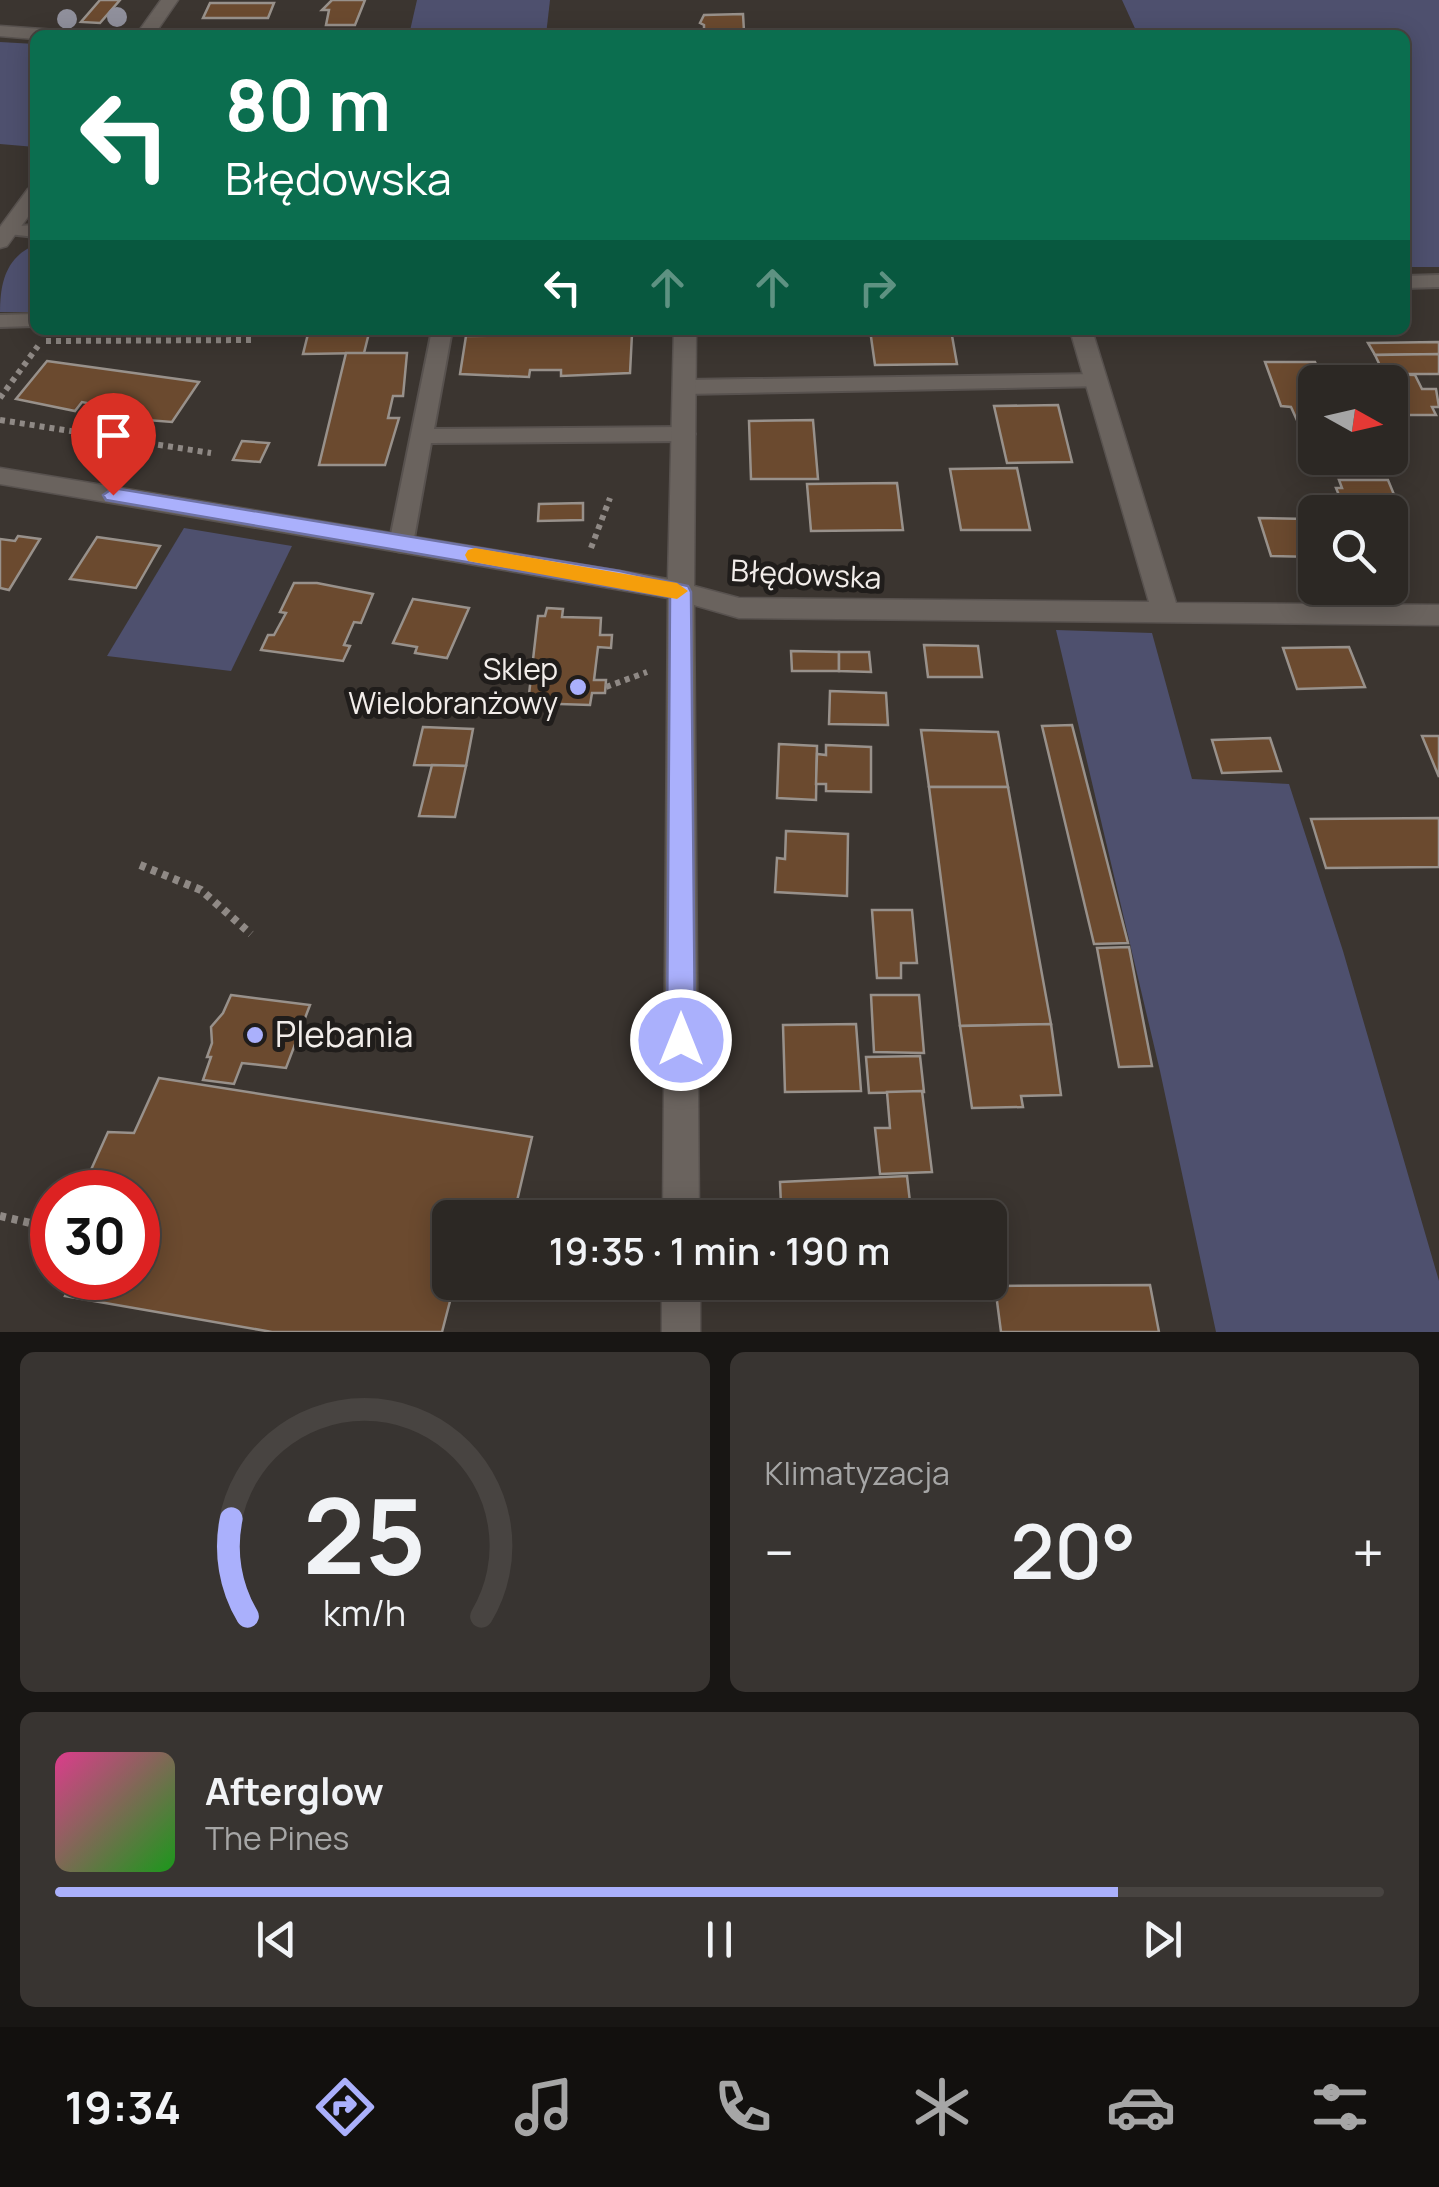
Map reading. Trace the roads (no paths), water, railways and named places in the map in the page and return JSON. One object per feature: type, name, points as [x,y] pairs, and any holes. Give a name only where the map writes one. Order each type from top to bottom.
[{"type":"street","points":[[149,30],[170,0]]},
{"type":"street","points":[[0,31],[30,33]]},
{"type":"street","points":[[4,236],[30,200]]},
{"type":"street","points":[[681,1200],[680,592],[685,335]]},
{"type":"street","points":[[1083,335],[1166,615]]},
{"type":"street","name":"Błędowska","points":[[0,476],[579,572],[739,608],[769,611],[1439,615]]},
{"type":"street","points":[[680,1300],[680,1332]]},
{"type":"lane","points":[[4,236],[30,232]]},
{"type":"lane","points":[[1410,282],[1439,281]]},
{"type":"lane","points":[[0,321],[30,320]]},
{"type":"lane","points":[[401,544],[441,335]]},
{"type":"lane","points":[[685,387],[1096,381]]},
{"type":"lane","points":[[422,436],[684,434]]},
{"type":"place","name":"Sklep Wielobranżowy","points":[[578,687]]},
{"type":"place","name":"Plebania","points":[[255,1035]]}]
